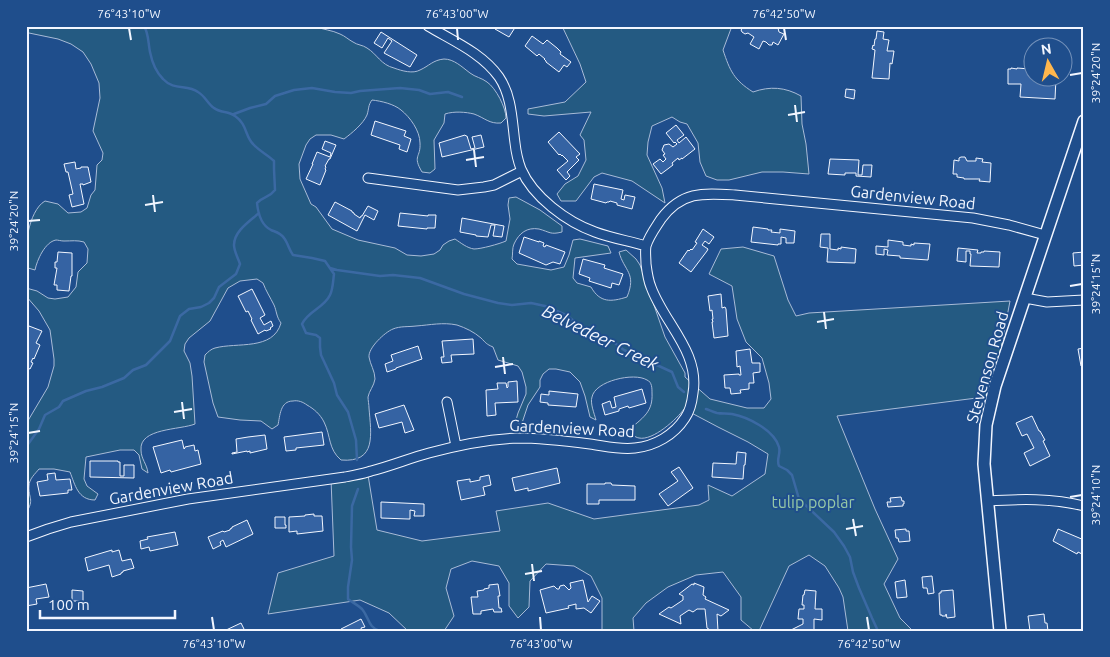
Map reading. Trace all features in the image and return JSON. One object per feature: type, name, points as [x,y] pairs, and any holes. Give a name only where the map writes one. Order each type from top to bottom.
[{"type":"street","points":[[428,26],[473,53],[490,66],[500,79],[512,113],[519,163],[526,178],[538,193],[555,210],[572,221],[595,232],[646,246]]},
{"type":"street","name":"Stevenson Road","points":[[1000,631],[984,464],[984,436],[988,411],[1084,121]]},
{"type":"street","points":[[368,178],[458,190],[484,187],[505,180],[522,171]]},
{"type":"street","name":"Gardenview Road","points":[[26,537],[71,522],[188,499],[371,472],[456,446],[496,440],[542,439],[625,449],[657,443],[676,429],[684,420],[692,401],[694,388],[689,356],[658,302],[647,271],[646,246],[659,222],[674,204],[682,199],[703,194],[735,195],[973,218],[1045,235]]},
{"type":"street","points":[[1025,298],[1047,302],[1084,300]]},
{"type":"street","points":[[447,402],[456,446]]},
{"type":"street","points":[[988,501],[1050,500],[1084,506]]},
{"type":"green space","name":"tulip poplar","points":[[26,26],[315,26],[344,36],[370,50],[390,67],[400,70],[417,71],[444,59],[455,62],[494,89],[500,98],[506,114],[506,118],[501,123],[490,122],[474,114],[456,112],[445,114],[444,123],[434,140],[435,169],[430,173],[422,172],[417,159],[420,138],[411,120],[395,106],[372,100],[363,122],[344,139],[331,135],[316,135],[306,145],[299,164],[300,179],[311,204],[316,207],[332,229],[358,240],[395,248],[407,255],[421,256],[434,254],[443,245],[455,239],[474,249],[506,241],[510,219],[509,198],[516,197],[540,210],[562,226],[562,232],[552,233],[531,229],[524,232],[514,244],[512,259],[517,264],[551,270],[564,267],[573,240],[580,239],[608,246],[611,253],[575,258],[573,278],[577,283],[591,287],[598,296],[606,300],[627,297],[631,283],[630,277],[619,252],[626,250],[640,265],[665,337],[685,373],[685,377],[710,399],[747,408],[764,408],[771,399],[762,358],[746,342],[737,319],[732,286],[709,274],[721,249],[743,247],[774,256],[788,300],[796,316],[809,313],[1010,301],[992,396],[837,416],[875,509],[898,559],[884,584],[900,618],[913,631],[848,631],[843,597],[839,588],[825,566],[809,555],[789,566],[759,631],[754,631],[741,620],[741,597],[723,572],[696,575],[668,587],[646,603],[633,618],[634,631],[602,631],[602,598],[591,576],[574,566],[546,564],[530,581],[529,607],[518,618],[509,606],[509,583],[499,566],[472,561],[451,569],[446,588],[454,616],[444,631],[408,631],[389,613],[360,600],[268,614],[278,573],[334,556],[331,479],[368,475],[377,530],[422,541],[500,531],[496,511],[548,503],[594,519],[699,505],[709,500],[708,485],[732,496],[765,474],[768,454],[684,409],[658,433],[645,438],[631,435],[631,428],[647,413],[652,399],[652,389],[649,381],[633,377],[607,382],[595,391],[592,397],[592,408],[596,420],[590,417],[580,382],[570,372],[549,369],[540,380],[540,387],[528,405],[521,426],[516,420],[526,394],[526,387],[522,372],[518,366],[498,360],[493,347],[470,330],[457,325],[442,324],[396,328],[386,333],[371,349],[369,357],[375,379],[368,397],[371,428],[369,445],[361,457],[353,460],[341,460],[334,451],[321,417],[304,403],[293,401],[285,403],[281,410],[278,425],[272,429],[261,421],[218,417],[204,362],[205,355],[215,348],[262,342],[277,332],[281,323],[263,283],[257,279],[240,281],[228,288],[210,321],[189,338],[185,344],[184,351],[190,363],[192,376],[195,424],[162,431],[146,438],[142,443],[141,450],[148,473],[142,469],[139,455],[134,450],[120,450],[86,457],[84,479],[87,486],[98,494],[95,500],[81,495],[70,472],[39,469],[29,483],[31,501],[26,513],[26,424],[48,387],[54,359],[50,330],[39,311],[26,296],[26,288],[37,291],[48,298],[68,297],[76,287],[78,272],[87,263],[88,249],[84,242],[52,241],[45,248],[35,270],[28,268],[26,252],[28,232],[34,213],[45,201],[58,204],[68,213],[81,212],[87,208],[91,195],[95,190],[97,165],[102,160],[103,153],[93,131],[100,98],[99,83],[91,64],[83,52],[71,44],[58,39],[29,33],[26,31]]},
{"type":"green space","points":[[562,26],[732,26],[723,50],[737,79],[753,92],[777,88],[801,96],[802,124],[809,174],[762,172],[729,180],[717,180],[706,176],[700,162],[698,143],[687,124],[672,117],[652,126],[648,142],[647,155],[662,188],[665,203],[632,181],[602,173],[594,177],[576,201],[561,201],[557,194],[565,184],[578,176],[586,160],[584,140],[580,135],[591,112],[544,116],[528,114],[528,109],[565,102],[586,82],[580,64]]},
{"type":"building","points":[[497,26],[516,26],[509,37],[495,29]]},
{"type":"building","points":[[744,26],[774,26],[778,28],[779,32],[784,34],[778,45],[773,42],[772,45],[769,45],[763,41],[759,49],[750,44],[754,37],[742,32],[741,30]]},
{"type":"building","points":[[877,31],[884,32],[883,39],[889,40],[887,51],[894,51],[892,64],[890,63],[889,79],[872,78],[875,50],[872,49]]},
{"type":"building","points":[[381,32],[417,55],[410,67],[384,53],[392,41],[388,38],[382,48],[374,43]]},
{"type":"building","points":[[532,36],[543,44],[547,40],[561,52],[560,54],[571,62],[567,67],[564,65],[559,72],[539,54],[537,56],[525,46]]},
{"type":"building","points":[[1022,68],[1022,88],[1056,88],[1055,99],[1020,97],[1021,84],[1008,84],[1008,69]]},
{"type":"building","points":[[846,89],[855,90],[854,99],[845,97]]},
{"type":"building","points":[[375,121],[406,131],[404,136],[411,139],[407,152],[399,149],[400,145],[371,135]]},
{"type":"building","points":[[676,125],[684,135],[677,140],[679,143],[686,137],[695,149],[682,159],[679,160],[678,158],[672,163],[673,165],[661,174],[653,164],[660,159],[663,162],[666,159],[662,150],[664,145],[669,144],[673,147],[677,144],[666,133]]},
{"type":"building","points":[[559,132],[580,154],[576,157],[579,160],[567,172],[570,176],[566,180],[557,170],[568,161],[562,155],[559,155],[548,142]]},
{"type":"building","points":[[465,135],[471,149],[475,148],[472,137],[481,135],[484,147],[442,157],[439,143]]},
{"type":"building","points":[[325,141],[336,145],[330,159],[325,166],[326,170],[320,185],[306,179],[317,152],[330,157],[331,153],[322,149]]},
{"type":"building","points":[[961,157],[965,157],[967,161],[976,161],[976,158],[983,159],[982,162],[991,163],[990,182],[979,181],[980,179],[964,179],[957,177],[957,174],[953,174],[954,160],[959,161]]},
{"type":"building","points":[[830,159],[859,160],[858,175],[862,175],[863,165],[872,165],[871,177],[856,176],[856,173],[845,173],[845,175],[828,174]]},
{"type":"building","points":[[75,162],[76,169],[88,167],[91,182],[83,185],[80,184],[84,204],[72,207],[69,195],[73,194],[68,172],[66,172],[64,164]]},
{"type":"building","points":[[594,184],[623,190],[621,199],[624,200],[625,195],[635,197],[632,209],[610,201],[606,203],[591,199]]},
{"type":"building","points":[[335,202],[352,211],[360,218],[368,206],[378,211],[374,220],[365,215],[357,231],[328,215]]},
{"type":"building","points":[[400,213],[436,215],[435,228],[398,226]]},
{"type":"building","points":[[462,218],[504,226],[502,237],[493,236],[495,225],[491,225],[488,237],[460,232]]},
{"type":"building","points":[[753,227],[780,233],[780,229],[795,231],[794,243],[786,243],[786,238],[781,237],[781,244],[778,245],[751,242]]},
{"type":"building","points":[[703,229],[714,237],[709,244],[705,241],[702,245],[708,249],[691,272],[679,263],[688,250],[692,250],[697,243],[695,242]]},
{"type":"building","points":[[821,234],[830,234],[830,249],[838,250],[841,247],[856,249],[855,263],[827,262],[828,248],[820,247]]},
{"type":"building","points":[[524,237],[544,243],[543,246],[545,247],[546,245],[565,252],[560,264],[553,262],[546,265],[519,253]]},
{"type":"building","points":[[888,240],[903,242],[903,245],[911,246],[914,243],[930,244],[928,260],[887,255],[888,250],[884,249],[884,255],[876,254],[876,246],[888,247]]},
{"type":"building","points":[[958,248],[978,250],[977,253],[984,251],[1000,252],[999,267],[970,266],[970,251],[966,251],[966,262],[957,261]]},
{"type":"building","points":[[58,252],[72,253],[72,276],[69,291],[57,290],[57,285],[54,285],[57,268],[55,268],[55,262],[57,262]]},
{"type":"building","points":[[1084,252],[1084,265],[1074,266],[1073,253]]},
{"type":"building","points":[[583,259],[605,265],[604,268],[623,274],[619,285],[612,283],[611,288],[589,281],[590,278],[579,274]]},
{"type":"building","points":[[252,289],[265,315],[260,318],[264,325],[271,321],[273,326],[271,329],[258,334],[248,311],[246,312],[238,296]]},
{"type":"building","points":[[721,294],[722,308],[725,307],[726,309],[728,336],[714,338],[712,310],[710,311],[708,296]]},
{"type":"building","points":[[29,326],[42,331],[36,343],[40,345],[31,362],[33,363],[30,369],[27,368],[26,374],[26,333]]},
{"type":"building","points":[[473,339],[474,354],[451,355],[452,362],[442,363],[441,357],[444,357],[442,341]]},
{"type":"building","points":[[418,346],[422,359],[387,372],[385,364],[393,361],[391,355]]},
{"type":"building","points":[[1084,348],[1084,365],[1081,366],[1078,349]]},
{"type":"building","points":[[750,349],[752,363],[760,363],[760,372],[753,373],[754,383],[749,383],[749,389],[740,390],[741,393],[731,394],[730,388],[725,388],[724,375],[741,375],[740,366],[737,367],[736,351]]},
{"type":"building","points":[[517,381],[518,402],[495,403],[496,415],[487,416],[486,390],[498,389],[497,383],[506,383],[507,388],[508,382]]},
{"type":"building","points":[[642,389],[646,403],[629,408],[628,406],[605,415],[602,404],[610,401],[612,408],[616,407],[614,397]]},
{"type":"building","points":[[549,391],[578,394],[576,407],[548,405],[548,403],[540,402],[541,394],[549,395]]},
{"type":"building","points":[[404,405],[414,430],[405,433],[402,422],[379,428],[375,414]]},
{"type":"building","points":[[1032,416],[1045,440],[1043,441],[1050,456],[1030,466],[1024,453],[1034,448],[1027,434],[1022,436],[1016,423]]},
{"type":"building","points":[[322,432],[324,445],[286,451],[284,437]]},
{"type":"building","points":[[265,435],[267,449],[250,453],[250,451],[247,451],[232,454],[237,452],[236,439]]},
{"type":"building","points":[[182,440],[184,449],[194,445],[195,451],[198,450],[201,464],[161,473],[153,447]]},
{"type":"building","points":[[737,452],[746,453],[743,479],[712,477],[713,463],[736,464]]},
{"type":"building","points":[[90,461],[120,462],[120,476],[124,476],[124,465],[134,465],[134,478],[90,477]]},
{"type":"building","points":[[679,467],[693,488],[668,506],[659,494],[678,481],[671,472]]},
{"type":"building","points":[[557,468],[560,483],[528,491],[528,488],[515,491],[512,478]]},
{"type":"building","points":[[55,473],[56,480],[70,479],[72,490],[68,490],[68,493],[40,496],[37,482],[48,480],[47,474]]},
{"type":"building","points":[[489,475],[491,485],[483,487],[485,495],[461,500],[457,481],[470,479],[470,482],[480,480],[480,477]]},
{"type":"building","points":[[605,483],[635,486],[635,500],[599,500],[599,504],[587,504],[587,484]]},
{"type":"building","points":[[901,497],[902,501],[904,501],[903,506],[888,507],[887,502],[891,502],[890,498]]},
{"type":"building","points":[[381,502],[424,504],[424,516],[414,516],[415,511],[410,510],[410,519],[381,518]]},
{"type":"building","points":[[314,514],[314,516],[322,516],[323,531],[297,534],[297,531],[289,532],[289,517]]},
{"type":"building","points":[[275,517],[285,517],[286,528],[275,528]]},
{"type":"building","points":[[247,520],[253,534],[226,547],[223,540],[220,542],[221,545],[213,549],[208,537],[230,530],[232,527]]},
{"type":"building","points":[[906,529],[906,531],[909,531],[910,541],[899,542],[898,538],[896,538],[895,530]]},
{"type":"building","points":[[1058,529],[1084,540],[1084,555],[1078,552],[1077,554],[1053,541]]},
{"type":"building","points":[[175,532],[178,545],[150,551],[149,547],[141,549],[140,541],[148,539],[147,537]]},
{"type":"building","points":[[112,550],[112,552],[119,550],[122,561],[131,559],[134,568],[112,577],[109,565],[88,571],[85,558]]},
{"type":"building","points":[[932,576],[934,593],[928,594],[927,588],[923,588],[922,577]]},
{"type":"building","points":[[583,580],[588,602],[592,596],[600,601],[591,613],[584,608],[576,609],[576,604],[568,606],[569,608],[546,613],[540,590],[554,586],[559,589],[560,586],[564,585],[569,590],[571,588],[570,583]]},
{"type":"building","points":[[905,580],[907,597],[897,598],[895,582]]},
{"type":"building","points":[[694,583],[704,587],[703,595],[706,597],[705,599],[729,610],[721,616],[717,614],[718,631],[712,631],[707,628],[705,609],[697,609],[693,612],[689,610],[680,616],[681,624],[659,614],[683,600],[683,596],[679,594],[692,584],[694,585]]},
{"type":"building","points":[[46,584],[49,597],[36,599],[37,604],[26,606],[26,588]]},
{"type":"building","points":[[498,584],[499,608],[501,608],[502,612],[494,612],[493,609],[481,611],[481,614],[473,614],[471,597],[478,597],[477,591],[489,588],[489,585]]},
{"type":"building","points":[[72,590],[83,591],[83,601],[72,601]]},
{"type":"building","points":[[805,590],[816,591],[815,609],[822,609],[822,620],[814,619],[814,631],[789,631],[803,624],[803,619],[798,619],[799,609],[804,609],[804,605],[802,605]]},
{"type":"building","points":[[953,590],[955,617],[947,618],[946,614],[946,616],[940,615],[939,593],[941,591]]},
{"type":"building","points":[[1044,614],[1048,631],[1030,631],[1028,616]]},
{"type":"building","points":[[361,619],[365,627],[361,628],[362,631],[342,631],[341,629]]},
{"type":"building","points":[[241,623],[245,631],[224,631]]},
{"type":"waterway","points":[[144,26],[148,35],[153,63],[163,79],[172,85],[194,90],[216,110],[235,116],[244,126],[253,144],[274,161],[275,190],[257,203],[262,222],[268,228],[283,236],[293,255],[325,261],[334,274],[330,295],[302,324],[306,333],[320,338],[321,355],[334,383],[337,395],[348,412],[356,440],[357,460]]},
{"type":"waterway","points":[[234,114],[266,104],[275,96],[294,90],[312,88],[351,93],[400,88],[419,90],[430,94],[448,92],[462,97]]},
{"type":"waterway","points":[[26,447],[39,429],[45,415],[59,407],[63,401],[124,378],[133,370],[146,365],[170,341],[180,316],[189,309],[201,307],[209,303],[214,298],[219,287],[236,274],[240,264],[234,247],[237,235],[259,213]]},
{"type":"waterway","name":"Belvedeer Creek","points":[[330,268],[380,276],[393,275],[420,278],[464,294],[498,303],[512,305],[531,303],[545,306],[566,315],[586,330],[608,338],[624,350],[672,372],[678,387],[684,392]]},
{"type":"waterway","name":"Belvedeer Creek","points":[[706,409],[745,418],[760,425],[772,435],[779,447],[779,466],[792,475],[799,499],[834,532],[850,557],[859,588],[878,631]]},
{"type":"waterway","points":[[358,489],[352,506],[352,560],[348,599],[362,609],[371,625],[380,631]]}]
